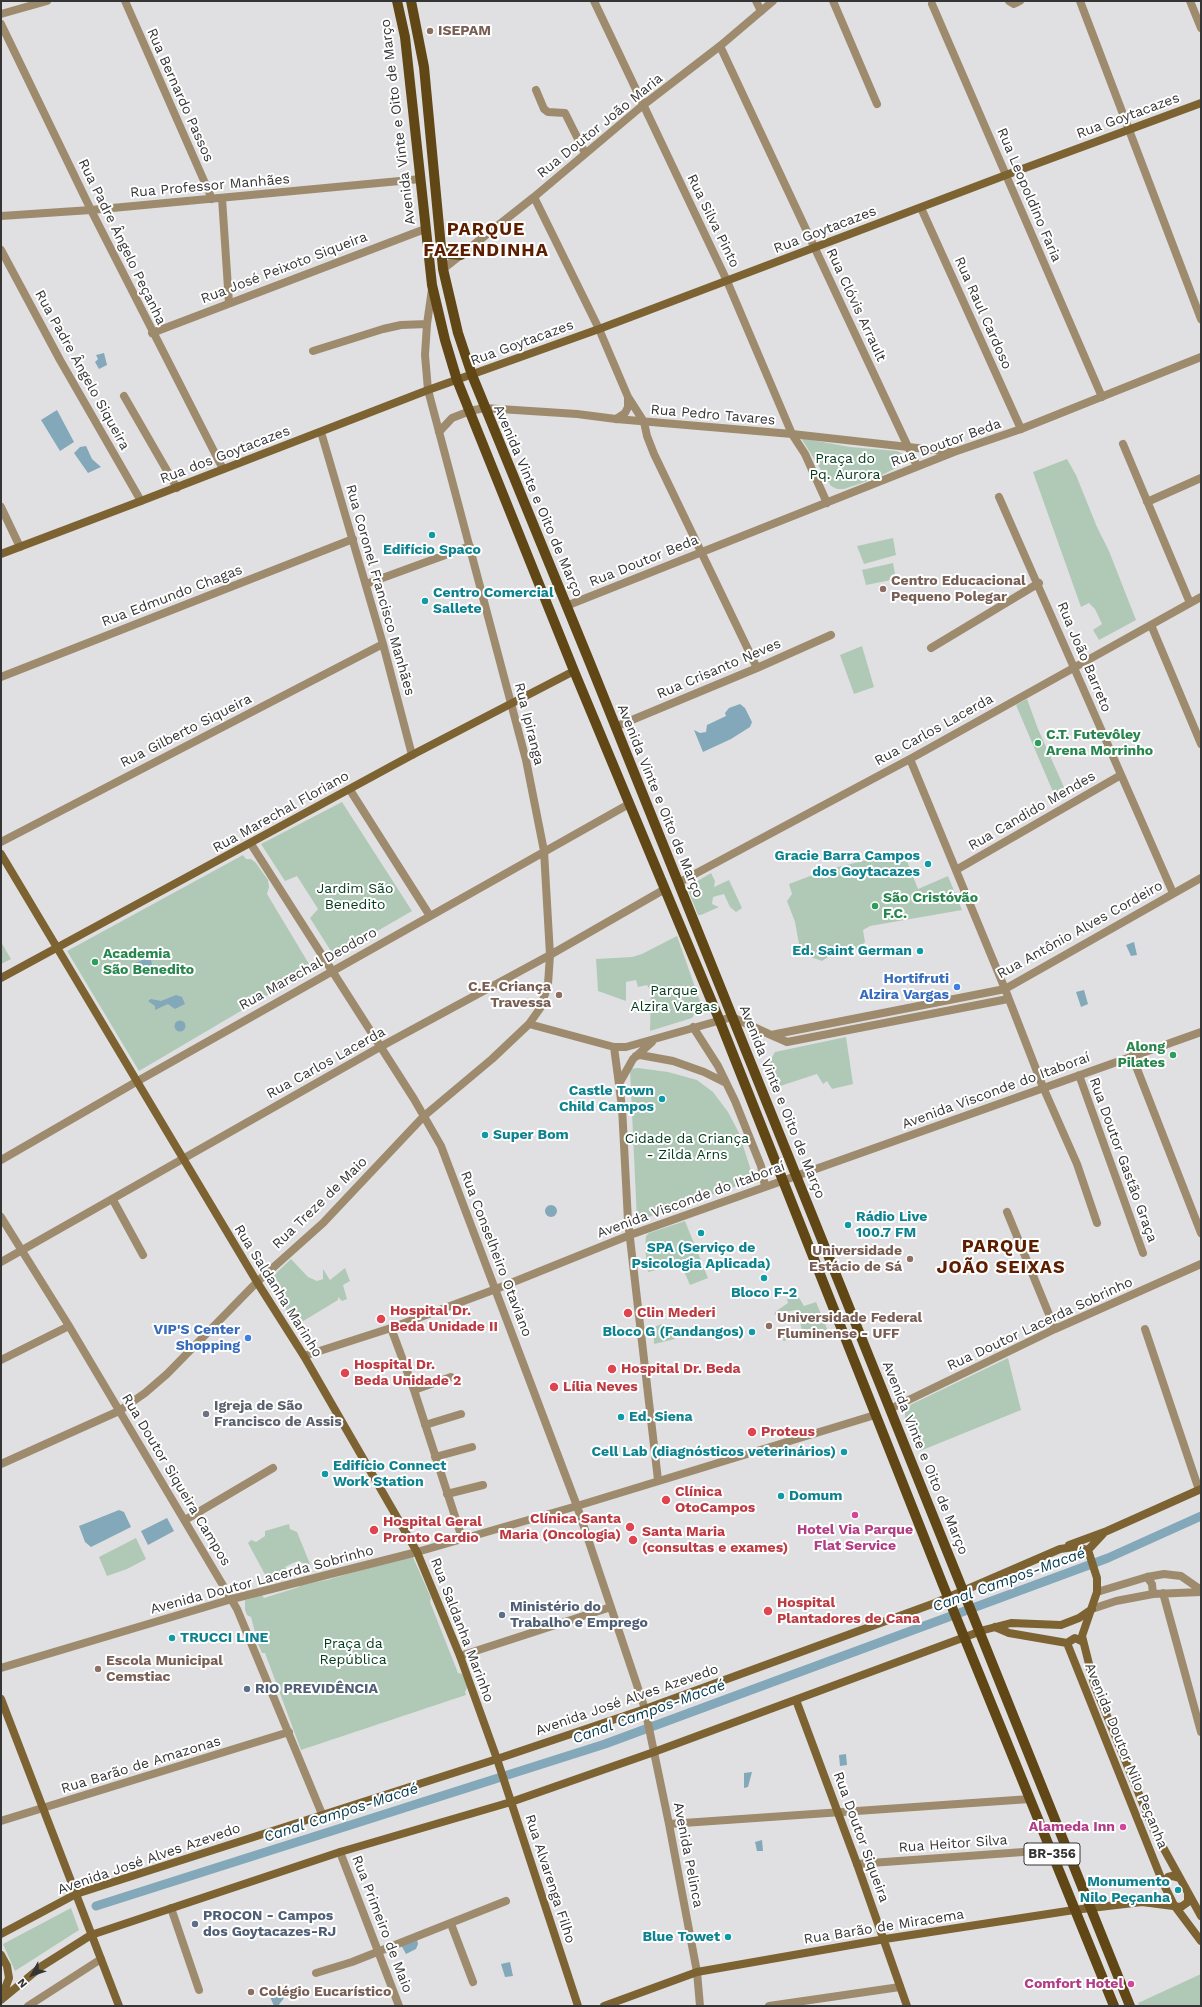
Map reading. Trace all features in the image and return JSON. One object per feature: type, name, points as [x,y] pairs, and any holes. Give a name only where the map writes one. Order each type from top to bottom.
[{"type":"main road","name":"Avenida Vinte e Oito de Março","points":[[397,1],[405,37],[432,285],[445,340],[457,380],[574,671],[719,1019],[963,1634]]},
{"type":"main road","name":"Avenida Vinte e Oito de Março","points":[[411,1],[424,67],[443,269],[458,333],[472,375],[484,408],[616,726],[978,1627]]},
{"type":"main road","name":"Rua Goytacazes","points":[[457,380],[599,329],[921,208],[1006,174],[1201,103]]},
{"type":"main road","points":[[442,251],[450,254],[461,255]]},
{"type":"main road","points":[[432,285],[435,278],[443,269]]},
{"type":"main road","name":"Rua dos Goytacazes","points":[[1,554],[142,502],[223,469],[457,380]]},
{"type":"main road","points":[[574,671],[590,663]]},
{"type":"main road","name":"Rua Marechal Floriano","points":[[1,978],[251,844],[412,755],[574,671]]},
{"type":"main road","name":"Rua Saldanha Marinho","points":[[1,854],[256,1282],[304,1356],[417,1552],[460,1656],[497,1759]]},
{"type":"main road","points":[[1060,1549],[1107,1531],[1200,1490]]},
{"type":"main road","points":[[1083,1642],[1082,1636],[1097,1592],[1095,1572],[1089,1553],[1107,1531]]},
{"type":"main road","name":"Avenida José Alves Azevedo","points":[[1,1934],[76,1894],[497,1759],[645,1709],[948,1597],[965,1595],[1060,1549],[1074,1547],[1089,1553]]},
{"type":"main road","points":[[1,2000],[42,1966],[91,1935],[340,1852],[511,1802],[796,1700],[978,1627],[995,1627],[1011,1623],[1061,1625],[1079,1618],[1092,1609]]},
{"type":"main road","points":[[978,1627],[1130,2006]]},
{"type":"main road","points":[[995,1627],[1009,1633],[1067,1643],[1075,1638],[1083,1642]]},
{"type":"main road","points":[[963,1634],[1030,1799]]},
{"type":"main road","name":"Avenida Doutor Nilo Peçanha","points":[[1083,1642],[1100,1698],[1154,1831],[1201,1916]]},
{"type":"main road","name":"Avenida Doutor Nilo Peçanha","points":[[1067,1643],[1163,1883],[1174,1906],[1201,1940]]},
{"type":"main road","points":[[1,1699],[119,2006]]},
{"type":"main road","name":"Rua Doutor Siqueira","points":[[796,1700],[857,1864],[907,2006]]},
{"type":"main road","name":"Rua Alvarenga Filho","points":[[497,1759],[578,2006]]},
{"type":"main road","name":"BR-356","points":[[1030,1799],[1074,1910]]},
{"type":"main road","points":[[1163,1883],[1168,1877],[1179,1878]]},
{"type":"main road","points":[[1174,1906],[1181,1907],[1186,1904],[1189,1899],[1188,1893]]},
{"type":"main road","name":"Rua Barão de Miracema","points":[[604,2006],[697,1972],[884,1939],[1074,1910],[1142,1902],[1174,1906]]},
{"type":"main road","points":[[1074,1910],[1114,2006]]},
{"type":"main road","points":[[1,1955],[8,1966],[9,1978],[6,1986],[1,1992]]},
{"type":"street","points":[[1,14],[47,1]]},
{"type":"street","name":"Rua Bernardo Passos","points":[[125,1],[212,198]]},
{"type":"street","name":"Rua Silva Pinto","points":[[594,1],[642,106],[727,281],[792,434],[805,454],[827,503]]},
{"type":"street","points":[[756,1],[761,11]]},
{"type":"street","name":"Rua Doutor João Maria","points":[[443,269],[534,197],[642,106],[720,46],[772,1]]},
{"type":"street","points":[[833,1],[877,104]]},
{"type":"street","points":[[1008,1],[1014,4],[1020,1]]},
{"type":"street","points":[[1080,1],[1201,319]]},
{"type":"street","points":[[1190,1],[1201,28]]},
{"type":"street","name":"Rua Leopoldino Faria","points":[[932,4],[1102,397]]},
{"type":"street","name":"Rua Padre Ângelo Peçanha","points":[[1,24],[152,333],[223,469]]},
{"type":"street","name":"Rua Clóvis Arrault","points":[[720,46],[917,466]]},
{"type":"street","points":[[536,90],[544,109],[548,112],[565,113],[585,153]]},
{"type":"street","name":"Rua Professor Manhães","points":[[1,216],[91,210],[421,180]]},
{"type":"street","points":[[534,197],[599,329],[628,398],[644,422],[646,436],[654,454],[757,668]]},
{"type":"street","points":[[222,198],[229,303]]},
{"type":"street","name":"Rua Raul Cardoso","points":[[921,208],[1021,429]]},
{"type":"street","name":"Rua José Peixoto Siqueira","points":[[152,333],[425,229]]},
{"type":"street","name":"Rua Padre Ângelo Siqueira","points":[[1,250],[60,360],[142,502]]},
{"type":"street","name":"Rua Ipiranga","points":[[432,285],[425,355],[428,390],[526,760],[544,851],[550,955],[548,984],[541,1007],[529,1024]]},
{"type":"street","points":[[314,351],[383,329],[401,325],[427,324]]},
{"type":"street","name":"Rua Doutor Beda","points":[[566,606],[917,466],[1021,429],[1201,357]]},
{"type":"street","points":[[124,396],[177,488]]},
{"type":"street","points":[[616,419],[625,413],[628,407],[628,398]]},
{"type":"street","name":"Rua Pedro Tavares","points":[[470,411],[484,408],[577,414],[644,422],[792,434],[954,452]]},
{"type":"street","points":[[439,432],[452,418],[470,411]]},
{"type":"street","name":"Rua Coronel Francisco Manhães","points":[[321,432],[383,644],[412,755]]},
{"type":"street","points":[[805,454],[810,436]]},
{"type":"street","points":[[1124,444],[1190,603]]},
{"type":"street","points":[[1147,502],[1201,478]]},
{"type":"street","name":"Rua João Barreto","points":[[1000,497],[1039,583],[1073,667],[1173,893]]},
{"type":"street","points":[[1,507],[20,547]]},
{"type":"street","name":"Rua Edmundo Chagas","points":[[1,677],[353,539]]},
{"type":"street","points":[[366,584],[470,546]]},
{"type":"street","points":[[931,648],[1039,583]]},
{"type":"street","name":"Rua Carlos Lacerda","points":[[678,883],[910,759],[1201,597]]},
{"type":"street","points":[[1151,625],[1200,739]]},
{"type":"street","name":"Rua Crisanto Neves","points":[[616,726],[757,668],[831,635]]},
{"type":"street","name":"Rua Gilberto Siqueira","points":[[1,842],[383,644]]},
{"type":"street","points":[[910,759],[1005,989],[1043,1087],[1077,1164],[1097,1223]]},
{"type":"street","name":"Rua Candido Mendes","points":[[956,870],[1121,775]]},
{"type":"street","points":[[350,790],[430,916]]},
{"type":"street","name":"Rua Marechal Deodoro","points":[[1,1160],[330,971],[629,804]]},
{"type":"street","name":"Rua Conselheiro Otaviano","points":[[251,844],[330,971],[380,1046],[441,1146],[577,1506],[645,1709]]},
{"type":"street","name":"Rua Antônio Alves Cordeiro","points":[[771,1035],[1005,989],[1201,878]]},
{"type":"street","name":"Rua Carlos Lacerda","points":[[1,1262],[113,1200],[380,1046],[550,955],[665,889]]},
{"type":"street","name":"Rua Antônio Alves Cordeiro","points":[[732,1017],[787,1042],[1008,999]]},
{"type":"street","points":[[874,1014],[876,1024]]},
{"type":"street","points":[[529,1024],[614,1047],[626,1047],[719,1019],[732,1017]]},
{"type":"street","name":"Rua Treze de Maio","points":[[1,1464],[119,1411],[167,1374],[256,1282],[323,1223],[424,1116],[492,1059],[529,1024]]},
{"type":"street","points":[[693,1027],[709,1051],[727,1084],[761,1166],[765,1186]]},
{"type":"street","name":"Avenida Visconde do Itaboraí","points":[[304,1356],[391,1328],[496,1289],[630,1235],[765,1186],[1132,1056],[1200,1035]]},
{"type":"street","points":[[620,1082],[636,1056],[656,1039]]},
{"type":"street","points":[[614,1047],[620,1082],[630,1235],[658,1480]]},
{"type":"street","points":[[636,1056],[658,1058],[684,1064],[727,1084]]},
{"type":"street","points":[[1132,1056],[1201,1233]]},
{"type":"street","name":"Rua Doutor Gastão Graça","points":[[1078,1075],[1143,1253]]},
{"type":"street","points":[[113,1200],[143,1255]]},
{"type":"street","points":[[1007,1212],[1055,1330]]},
{"type":"street","name":"Rua Doutor Siqueira Campos","points":[[1,1217],[69,1326],[232,1599],[248,1631],[322,1814]]},
{"type":"street","name":"Rua Doutor Lacerda Sobrinho","points":[[890,1409],[1055,1330],[1201,1264]]},
{"type":"street","points":[[1,1360],[69,1326]]},
{"type":"street","points":[[391,1328],[414,1390],[462,1538]]},
{"type":"street","points":[[1145,1329],[1200,1490]]},
{"type":"street","points":[[414,1390],[451,1377]]},
{"type":"street","points":[[425,1424],[461,1414]]},
{"type":"street","name":"Avenida Doutor Lacerda Sobrinho","points":[[1,1668],[232,1599],[417,1552],[577,1506],[658,1480],[875,1415]]},
{"type":"street","points":[[435,1456],[472,1447]]},
{"type":"street","points":[[185,1520],[274,1468]]},
{"type":"street","points":[[447,1494],[483,1485]]},
{"type":"street","points":[[1097,1592],[1148,1577],[1174,1574],[1190,1581],[1201,1591]]},
{"type":"street","points":[[1148,1577],[1152,1584],[1153,1594]]},
{"type":"street","points":[[1092,1609],[1116,1601],[1153,1594],[1201,1591]]},
{"type":"street","points":[[1163,1593],[1201,1732]]},
{"type":"street","points":[[460,1656],[611,1607]]},
{"type":"street","name":"Avenida Pelinca","points":[[645,1709],[669,1824],[697,1972],[700,2006]]},
{"type":"street","name":"Rua Barão de Amazonas","points":[[1,1821],[44,1809],[289,1732]]},
{"type":"street","points":[[669,1824],[1030,1799]]},
{"type":"street","name":"Rua Heitor Silva","points":[[857,1864],[1051,1850]]},
{"type":"street","name":"Rua Primeiro de Maio","points":[[340,1852],[399,2006]]},
{"type":"street","points":[[316,1973],[378,1952],[506,1901]]},
{"type":"street","points":[[171,1908],[199,1990]]},
{"type":"street","points":[[450,1924],[473,1982]]},
{"type":"street","points":[[28,2006],[101,1959]]},
{"type":"street","points":[[769,2006],[900,1987]]},
{"type":"green space","name":"Praça do Pq. Aurora","points":[[801,438],[850,447],[897,451],[903,454],[904,461],[894,469],[874,479],[844,489],[837,489],[831,486]]},
{"type":"green space","points":[[1067,459],[1076,475],[1097,527],[1109,551],[1136,620],[1099,640],[1093,630],[1102,624],[1095,609],[1089,603],[1081,607],[1033,472]]},
{"type":"green space","points":[[893,538],[896,555],[864,564],[857,546]]},
{"type":"green space","points":[[893,563],[896,579],[866,585],[862,570]]},
{"type":"green space","points":[[862,646],[874,687],[854,694],[840,655]]},
{"type":"green space","name":"C.T. Futevôley Arena Morrinho","points":[[1027,699],[1038,729],[1067,794],[1056,799],[1016,705]]},
{"type":"green space","name":"Jardim São Benedito","points":[[342,802],[412,911],[334,956],[310,918],[318,909],[297,876],[285,881],[261,844]]},
{"type":"green space","name":"São Cristóvão F.C.","points":[[903,851],[918,889],[948,876],[962,910],[870,926],[863,930],[865,942],[858,949],[828,957],[822,961],[811,957],[799,944],[795,922],[787,901],[792,894],[789,884],[826,870]]},
{"type":"green space","name":"Jardim São Benedito","points":[[243,855],[246,859],[251,859],[256,863],[268,880],[269,887],[267,894],[312,969],[139,1071],[67,951]]},
{"type":"green space","points":[[711,873],[715,881],[714,887],[729,880],[742,908],[736,912],[730,907],[724,894],[713,897],[712,904],[719,907],[698,915],[688,890],[689,886]]},
{"type":"green space","name":"Parque Alzira Vargas","points":[[677,936],[701,1004],[692,1018],[650,1031],[651,991],[647,985],[638,987],[636,980],[626,982],[626,1001],[598,991],[596,959],[632,957],[642,954]]},
{"type":"green space","points":[[1,942],[11,959],[1,964]]},
{"type":"green space","points":[[846,1037],[853,1084],[832,1089],[827,1081],[823,1084],[817,1074],[774,1088],[765,1069],[775,1052]]},
{"type":"green space","name":"Cidade da Criança - Zilda Arns","points":[[638,1068],[668,1072],[697,1080],[713,1092],[728,1112],[739,1133],[754,1180],[637,1221],[630,1069]]},
{"type":"green space","points":[[685,1221],[708,1278],[690,1285],[681,1264],[648,1272],[645,1248],[646,1236],[649,1233]]},
{"type":"green space","points":[[291,1259],[308,1277],[317,1281],[323,1279],[323,1269],[330,1280],[345,1268],[350,1281],[343,1285],[347,1299],[342,1301],[338,1297],[338,1300],[295,1326],[271,1282],[273,1276]]},
{"type":"green space","points":[[798,1296],[804,1306],[816,1302],[828,1331],[783,1341],[784,1336],[802,1331],[798,1312],[795,1310],[774,1315],[775,1312],[788,1303],[787,1299]]},
{"type":"green space","points":[[662,1324],[671,1328],[675,1339],[654,1344],[654,1327]]},
{"type":"green space","points":[[1008,1358],[1021,1410],[920,1451],[908,1430],[905,1410],[912,1404]]},
{"type":"green space","points":[[289,1524],[290,1529],[297,1532],[310,1564],[306,1565],[299,1561],[293,1563],[285,1567],[291,1577],[268,1580],[248,1543],[251,1540],[256,1542],[265,1536],[265,1531]]},
{"type":"green space","points":[[136,1538],[146,1559],[127,1569],[107,1576],[99,1557]]},
{"type":"green space","name":"Praça da República","points":[[412,1555],[431,1598],[430,1602],[458,1673],[462,1674],[465,1680],[467,1688],[465,1692],[466,1695],[301,1750],[265,1653],[262,1653],[258,1644],[251,1617],[247,1615],[245,1610],[245,1600],[262,1595],[264,1598],[299,1587],[300,1585],[327,1580]]},
{"type":"green space","points":[[71,1908],[79,1930],[15,1971],[3,1944]]},
{"type":"green space","points":[[1201,1974],[1201,2006],[1139,2006],[1138,2003]]},
{"type":"water","points":[[104,353],[107,365],[99,369],[95,362],[98,359],[96,355]]},
{"type":"water","points":[[57,410],[74,442],[60,451],[41,420]]},
{"type":"water","points":[[86,446],[92,459],[101,467],[88,473],[74,453],[80,447]]},
{"type":"water","points":[[740,704],[745,708],[752,722],[750,727],[731,739],[703,752],[694,730],[700,733],[706,732],[707,725],[726,716],[725,713],[729,708]]},
{"type":"water","points":[[1134,942],[1137,955],[1131,956],[1126,945]]},
{"type":"water","points":[[147,958],[151,959],[152,965],[144,973],[138,975],[132,972],[131,965]]},
{"type":"water","points":[[1084,990],[1088,1004],[1081,1007],[1076,992]]},
{"type":"water","points":[[176,995],[182,997],[185,1004],[175,1009],[168,1004],[155,1010],[155,1006],[148,1001],[151,999],[161,1001]]},
{"type":"water","points":[[180,1020],[184,1022],[186,1026],[184,1030],[180,1032],[176,1030],[174,1026],[176,1022]]},
{"type":"water","points":[[551,1205],[555,1207],[557,1211],[555,1215],[551,1217],[547,1215],[545,1211],[547,1207]]},
{"type":"water","points":[[119,1510],[124,1512],[131,1527],[91,1547],[85,1542],[79,1526]]},
{"type":"water","points":[[167,1518],[174,1531],[148,1545],[141,1531]]},
{"type":"water","points":[[846,1754],[847,1765],[840,1766],[839,1755]]},
{"type":"water","points":[[752,1772],[748,1787],[744,1788],[744,1773]]},
{"type":"water","points":[[762,1840],[763,1851],[757,1851],[755,1842]]},
{"type":"water","points":[[417,1939],[418,1944],[416,1949],[406,1954],[401,1945]]},
{"type":"water","points":[[510,1962],[513,1976],[505,1977],[501,1964]]},
{"type":"water","points":[[272,1988],[277,1992],[281,1991],[284,1998],[278,2006],[274,2006],[267,1990]]},
{"type":"waterway","name":"Canal Campos-Macaé","points":[[96,1906],[605,1744],[1108,1558],[1201,1516]]},
{"type":"place","name":"ISEPAM","points":[[430,31]]},
{"type":"place","name":"Edifício Spaco","points":[[432,535]]},
{"type":"place","name":"Centro Educacional Pequeno Polegar","points":[[883,589]]},
{"type":"place","name":"Centro Comercial Sallete","points":[[425,601]]},
{"type":"place","name":"C.T. Futevôley Arena Morrinho","points":[[1038,743]]},
{"type":"place","name":"Gracie Barra Campos dos Goytacazes","points":[[928,864]]},
{"type":"place","name":"São Cristóvão F.C.","points":[[875,906]]},
{"type":"place","name":"Ed. Saint German","points":[[920,951]]},
{"type":"place","name":"Academia São Benedito","points":[[95,962]]},
{"type":"place","name":"Hortifruti Alzira Vargas","points":[[957,987]]},
{"type":"place","name":"C.E. Criança Travessa","points":[[559,995]]},
{"type":"place","name":"Along Pilates","points":[[1173,1055]]},
{"type":"place","name":"Castle Town Child Campos","points":[[662,1099]]},
{"type":"place","name":"Super Bom","points":[[485,1135]]},
{"type":"place","name":"Rádio Live 100.7 FM","points":[[848,1225]]},
{"type":"place","name":"SPA (Serviço de Psicologia Aplicada)","points":[[701,1233]]},
{"type":"place","name":"Universidade Estácio de Sá","points":[[910,1259]]},
{"type":"place","name":"Bloco F-2","points":[[764,1278]]},
{"type":"place","name":"Clin Mederi","points":[[628,1313]]},
{"type":"place","name":"Hospital Dr. Beda Unidade II","points":[[381,1319]]},
{"type":"place","name":"Universidade Federal Fluminense - UFF","points":[[769,1326]]},
{"type":"place","name":"Bloco G (Fandangos)","points":[[752,1332]]},
{"type":"place","name":"VIP'S Center Shopping","points":[[248,1338]]},
{"type":"place","name":"Hospital Dr. Beda","points":[[612,1369]]},
{"type":"place","name":"Hospital Dr. Beda Unidade 2","points":[[345,1373]]},
{"type":"place","name":"Lília Neves","points":[[554,1387]]},
{"type":"place","name":"Igreja de São Francisco de Assis","points":[[206,1414]]},
{"type":"place","name":"Ed. Siena","points":[[621,1417]]},
{"type":"place","name":"Proteus","points":[[752,1432]]},
{"type":"place","name":"Cell Lab (diagnósticos veterinários)","points":[[844,1452]]},
{"type":"place","name":"Edifício Connect Work Station","points":[[325,1474]]},
{"type":"place","name":"Domum","points":[[781,1496]]},
{"type":"place","name":"Clínica OtoCampos","points":[[666,1500]]},
{"type":"place","name":"Hotel Via Parque Flat Service","points":[[855,1515]]},
{"type":"place","name":"Clínica Santa Maria (Oncologia)","points":[[630,1527]]},
{"type":"place","name":"Hospital Geral Pronto Cardio","points":[[374,1530]]},
{"type":"place","name":"Santa Maria (consultas e exames)","points":[[633,1540]]},
{"type":"place","name":"Hospital Plantadores de Cana","points":[[768,1611]]},
{"type":"place","name":"Ministério do Trabalho e Emprego","points":[[502,1615]]},
{"type":"place","name":"TRUCCI LINE","points":[[172,1638]]},
{"type":"place","name":"Escola Municipal Cemstiac","points":[[98,1669]]},
{"type":"place","name":"RIO PREVIDÊNCIA","points":[[247,1689]]},
{"type":"place","name":"Alameda Inn","points":[[1123,1827]]},
{"type":"place","name":"Monumento Nilo Peçanha","points":[[1178,1890]]},
{"type":"place","name":"PROCON - Campos dos Goytacazes-RJ","points":[[195,1924]]},
{"type":"place","name":"Blue Towet","points":[[728,1937]]},
{"type":"place","name":"Comfort Hotel","points":[[1131,1984]]},
{"type":"place","name":"Colégio Eucarístico","points":[[251,1992]]},
{"type":"district","name":"PARQUE FAZENDINHA","points":[[486,240]]},
{"type":"district","name":"PARQUE JOÃO SEIXAS","points":[[1001,1257]]}]
